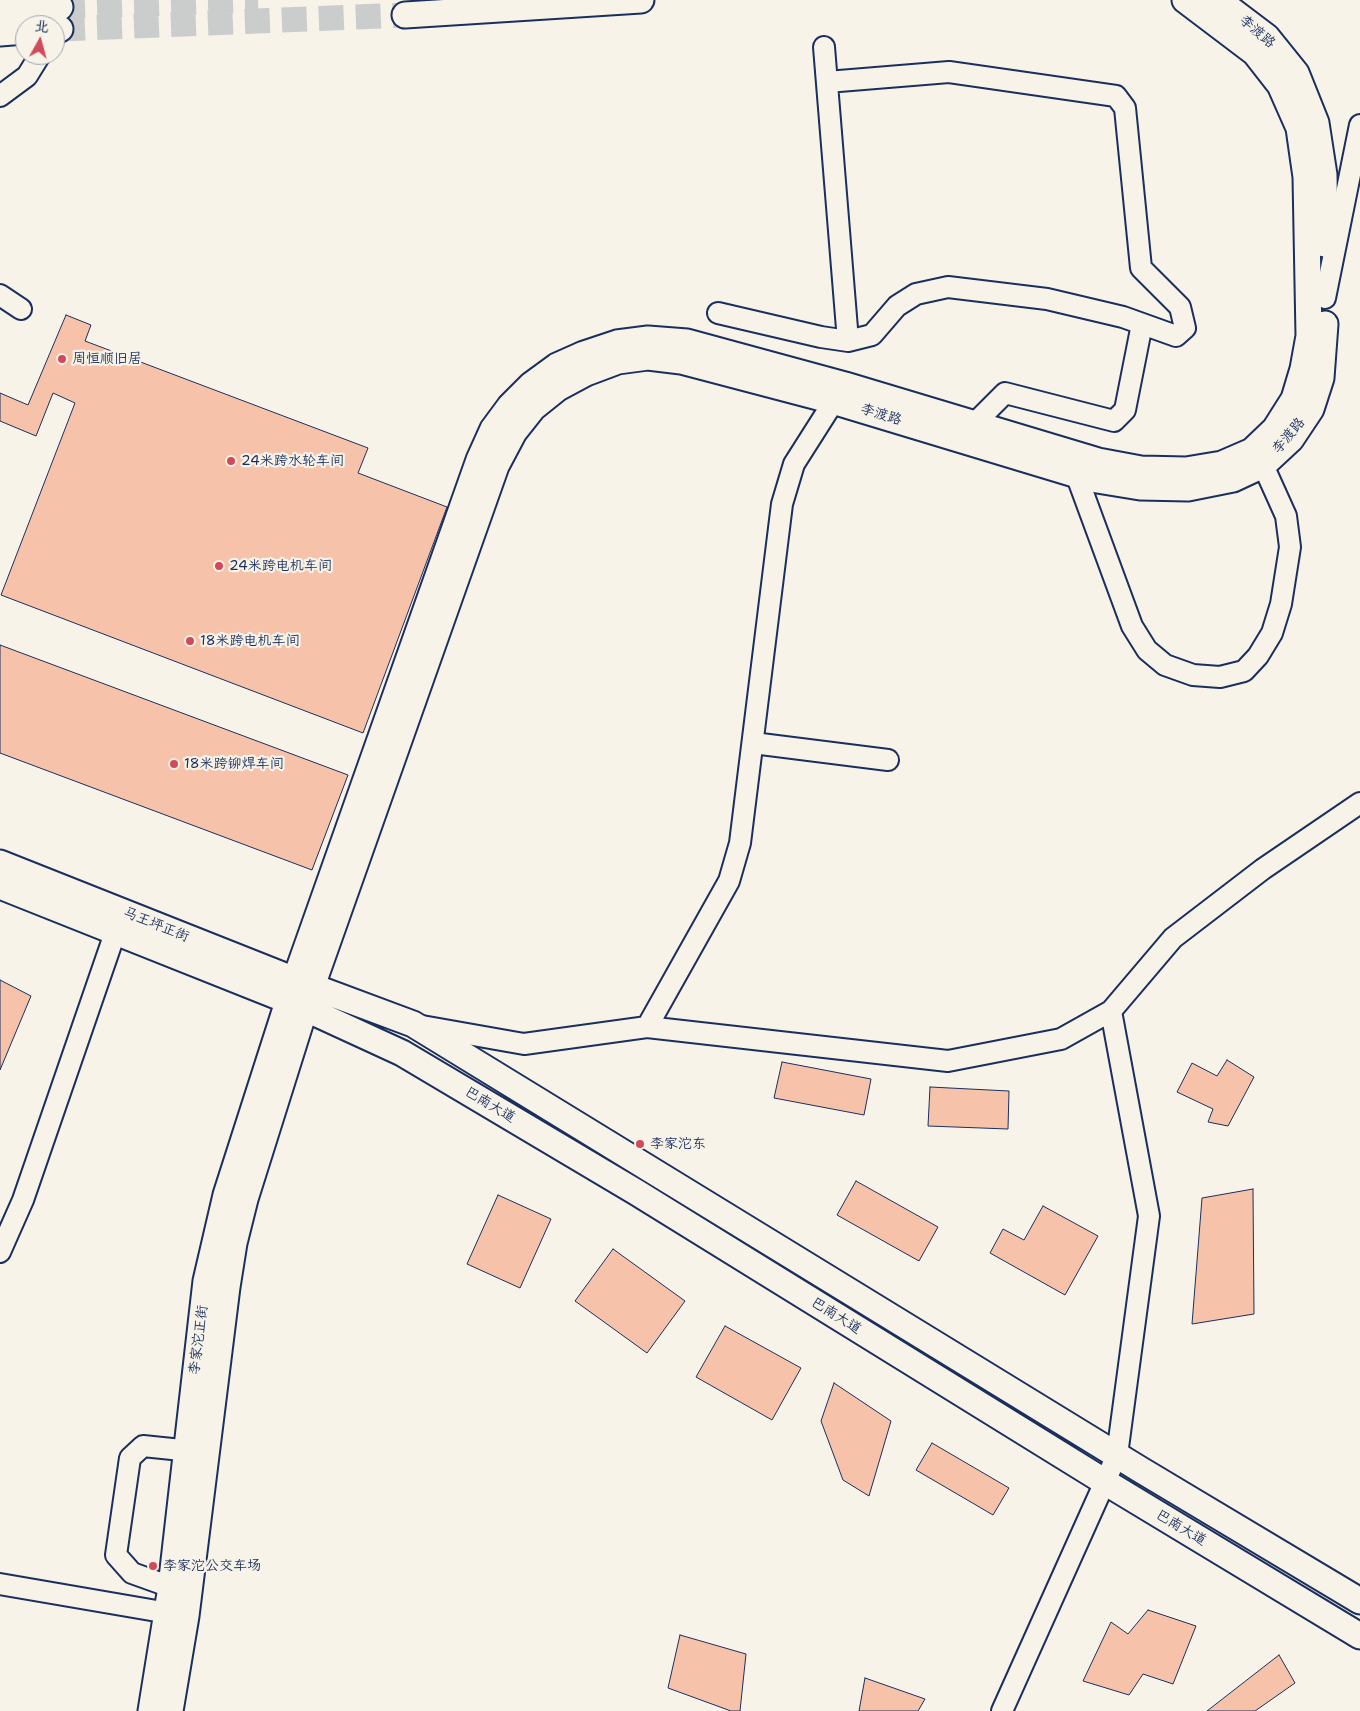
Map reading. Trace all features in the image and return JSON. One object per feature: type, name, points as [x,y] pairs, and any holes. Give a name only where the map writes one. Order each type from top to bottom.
[{"type":"main road","points":[[404,15],[641,0]]},
{"type":"main road","name":"李渡路","points":[[839,393],[974,424],[1098,461],[1140,469],[1186,470],[1222,464],[1252,451],[1275,429],[1294,399],[1303,369],[1309,336],[1306,177],[1299,128],[1280,85],[1255,53],[1185,0]]},
{"type":"main road","name":"李渡路","points":[[839,393],[1091,479],[1140,488],[1188,488],[1233,478],[1263,465],[1290,439],[1311,409],[1321,378],[1325,334],[1324,175],[1316,122],[1296,73],[1268,37],[1218,0]]},
{"type":"main road","points":[[0,10],[54,14]]},
{"type":"main road","points":[[0,33],[15,32]]},
{"type":"main road","name":"李家沱正街","points":[[151,1711],[176,1614],[170,1588],[234,1243],[245,1199],[300,994],[478,460],[493,429],[510,406],[531,385],[557,366],[584,354],[617,343],[648,338],[687,342],[839,393]]},
{"type":"main road","name":"马王坪正街","points":[[0,863],[300,994]]},
{"type":"main road","name":"马王坪正街","points":[[0,886],[115,933],[300,994]]},
{"type":"main road","name":"巴南大道","points":[[300,994],[412,1024],[1117,1455],[1360,1601]]},
{"type":"main road","name":"巴南大道","points":[[300,994],[636,1192],[1105,1482],[1360,1636]]},
{"type":"main road","name":"李家沱正街","points":[[170,1711],[176,1614],[196,1451]]},
{"type":"street","points":[[824,47],[848,341]]},
{"type":"street","points":[[0,96],[27,76],[34,65]]},
{"type":"street","points":[[718,313],[821,337],[848,341],[872,336],[897,306],[916,294],[948,287],[1047,299],[1123,317],[1176,336],[1185,328],[1180,308],[1141,268],[1125,108],[1116,96],[949,72],[826,82]]},
{"type":"street","points":[[1325,298],[1360,125]]},
{"type":"street","points":[[0,295],[21,309]]},
{"type":"street","points":[[974,424],[1005,393],[1114,421],[1126,410],[1142,324]]},
{"type":"street","points":[[647,1027],[729,880],[740,843],[782,504],[794,464],[839,393]]},
{"type":"street","points":[[1076,474],[1132,626],[1147,650],[1165,665],[1194,674],[1220,677],[1244,671],[1258,656],[1272,633],[1281,604],[1290,547],[1286,516],[1263,465]]},
{"type":"street","points":[[753,743],[888,760]]},
{"type":"street","points":[[412,1024],[524,1044],[647,1027],[948,1061],[1061,1039],[1111,1011],[1173,938],[1262,869],[1360,803]]},
{"type":"street","points":[[0,1252],[23,1200],[115,933]]},
{"type":"street","points":[[1002,1711],[1117,1455],[1149,1216],[1111,1011]]},
{"type":"street","points":[[170,1588],[132,1573],[116,1555],[130,1458],[144,1446],[196,1451]]},
{"type":"street","points":[[0,1584],[176,1614]]},
{"type":"building","points":[[66,315],[91,325],[85,341],[368,448],[358,473],[447,507],[363,733],[1,595],[75,403],[53,393],[36,436],[0,421],[0,393],[28,405]]},
{"type":"building","name":"18米跨铆焊车间","points":[[0,645],[348,775],[312,870],[0,753]]},
{"type":"building","points":[[0,980],[31,996],[0,1070]]},
{"type":"building","points":[[1227,1060],[1254,1077],[1228,1126],[1208,1122],[1213,1109],[1177,1092],[1192,1063],[1217,1076]]},
{"type":"building","points":[[782,1062],[871,1079],[864,1115],[774,1098]]},
{"type":"building","points":[[930,1087],[1009,1091],[1008,1129],[928,1126]]},
{"type":"building","points":[[856,1181],[938,1227],[919,1261],[837,1215]]},
{"type":"building","points":[[1253,1189],[1254,1314],[1192,1324],[1202,1198]]},
{"type":"building","points":[[498,1195],[551,1219],[520,1288],[467,1264]]},
{"type":"building","points":[[1043,1206],[1098,1236],[1065,1295],[990,1253],[1003,1229],[1024,1240]]},
{"type":"building","points":[[613,1249],[685,1301],[647,1353],[575,1301]]},
{"type":"building","points":[[725,1326],[801,1368],[772,1420],[696,1377]]},
{"type":"building","points":[[834,1383],[891,1421],[869,1496],[843,1480],[821,1421]]},
{"type":"building","points":[[932,1443],[1009,1488],[993,1515],[916,1470]]},
{"type":"building","points":[[1148,1610],[1196,1626],[1173,1684],[1143,1674],[1129,1695],[1083,1681],[1111,1622],[1128,1634]]},
{"type":"building","points":[[680,1635],[746,1654],[740,1711],[731,1711],[668,1688]]},
{"type":"building","points":[[1279,1655],[1295,1683],[1255,1711],[1207,1711]]},
{"type":"building","points":[[865,1678],[925,1699],[918,1711],[859,1711]]},
{"type":"tunnel","points":[[60,7],[258,0]]},
{"type":"tunnel","points":[[65,29],[405,15]]},
{"type":"place","name":"周恒顺旧居","points":[[62,359]]},
{"type":"place","name":"24米跨水轮车间","points":[[231,461]]},
{"type":"place","name":"24米跨电机车间","points":[[219,566]]},
{"type":"place","name":"18米跨电机车间","points":[[190,641]]},
{"type":"place","name":"18米跨铆焊车间","points":[[174,764]]},
{"type":"place","name":"李家沱东","points":[[640,1144]]},
{"type":"place","name":"李家沱公交车场","points":[[153,1566]]}]
